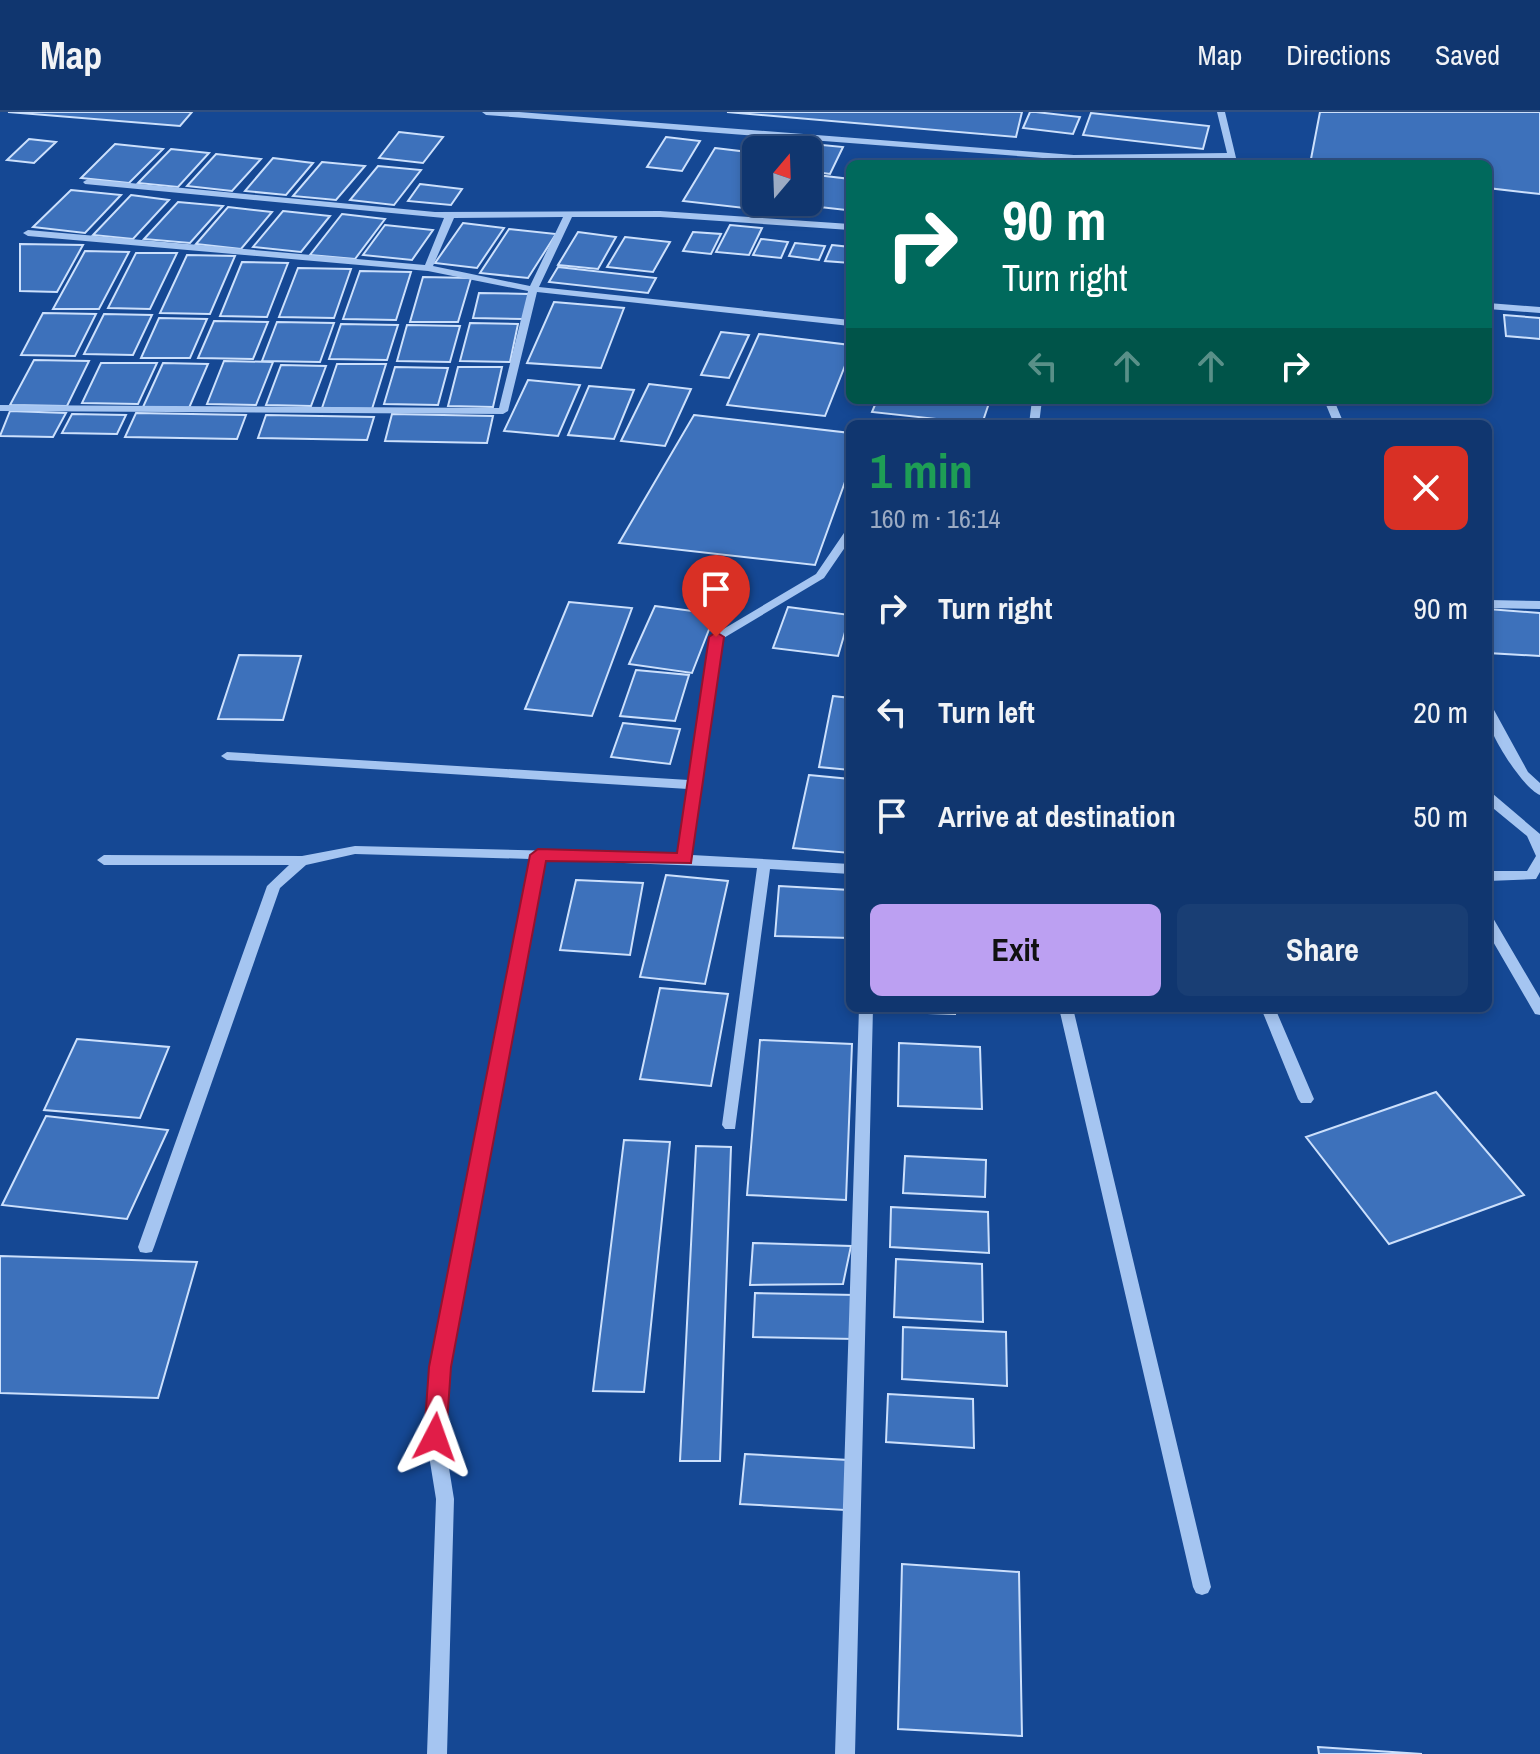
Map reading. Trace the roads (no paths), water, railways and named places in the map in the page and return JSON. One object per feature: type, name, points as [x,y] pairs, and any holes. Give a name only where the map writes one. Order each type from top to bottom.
[{"type":"street","points":[[486,112],[1062,160]]},
{"type":"street","points":[[1221,112],[1232,160]]},
{"type":"street","points":[[88,182],[450,215],[660,214],[846,227]]},
{"type":"street","points":[[0,408],[503,411],[533,289],[569,214]]},
{"type":"street","points":[[428,268],[450,215]]},
{"type":"street","points":[[28,233],[428,268],[533,289],[846,323]]},
{"type":"street","points":[[1492,306],[1540,310]]},
{"type":"street","points":[[685,859],[716,637],[820,576],[846,538]]},
{"type":"street","points":[[1492,604],[1540,605]]},
{"type":"street","points":[[1492,717],[1523,774],[1540,791]]},
{"type":"street","points":[[227,756],[695,785]]},
{"type":"street","points":[[1492,800],[1533,834],[1540,853]]},
{"type":"street","points":[[104,860],[302,861],[355,850],[685,859],[846,869]]},
{"type":"street","points":[[437,1754],[445,1499],[435,1437],[440,1367],[538,855]]},
{"type":"street","points":[[1492,876],[1531,876],[1540,860]]},
{"type":"street","points":[[146,1247],[274,886],[302,861]]},
{"type":"street","points":[[730,1125],[764,863]]},
{"type":"street","points":[[1492,928],[1540,1010]]},
{"type":"street","points":[[845,1754],[866,1012]]},
{"type":"street","points":[[1067,1012],[1202,1587]]},
{"type":"street","points":[[1270,1012],[1306,1099]]}]
